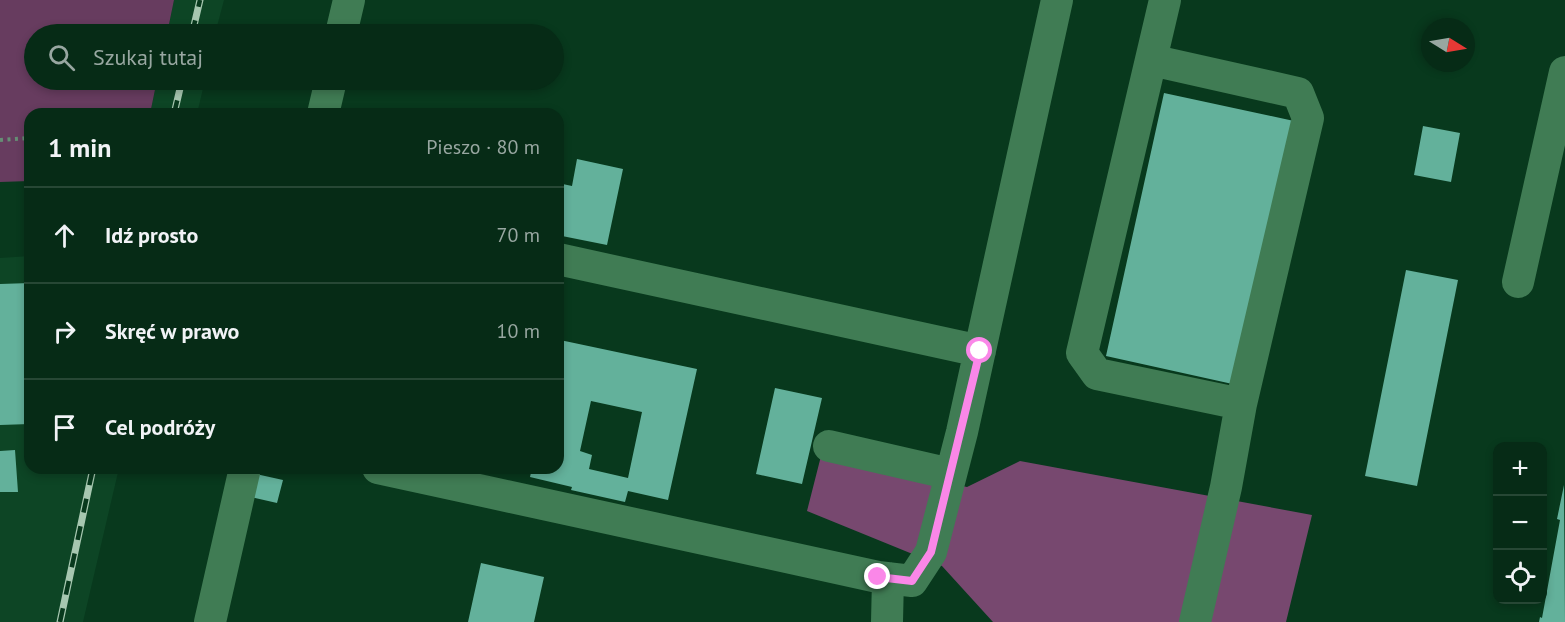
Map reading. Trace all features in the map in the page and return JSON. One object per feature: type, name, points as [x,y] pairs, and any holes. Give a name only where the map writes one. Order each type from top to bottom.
[{"type":"street","points":[[343,24],[349,0]]},
{"type":"street","points":[[406,474],[888,578],[912,581],[931,552],[951,474],[1057,0]]},
{"type":"street","points":[[1165,0],[1082,353],[1097,374],[1241,404]]},
{"type":"street","points":[[1151,60],[1298,93],[1308,118],[1241,404],[1226,487],[1195,622]]},
{"type":"street","points":[[1518,282],[1565,72]]},
{"type":"street","points":[[324,108],[329,90]]},
{"type":"street","points":[[564,260],[980,351]]},
{"type":"street","points":[[830,446],[951,474]]},
{"type":"street","points":[[210,622],[243,474]]},
{"type":"street","points":[[887,622],[888,578]]},
{"type":"path","points":[[0,140],[24,138]]},
{"type":"shaded area","points":[[0,0],[174,0],[169,24],[24,24],[24,90],[155,90],[151,108],[24,108],[24,181],[0,182]]},
{"type":"shaded area","points":[[174,0],[224,0],[218,24],[169,24]]},
{"type":"shaded area","points":[[155,90],[203,90],[198,108],[151,108]]},
{"type":"shaded area","points":[[24,256],[24,474],[118,474],[83,622],[0,622],[0,258]]},
{"type":"shaded area","points":[[821,456],[967,487],[1020,461],[1312,515],[1286,622],[993,622],[942,566],[807,511]]},
{"type":"building","points":[[1164,93],[1294,121],[1237,385],[1106,356]]},
{"type":"building","points":[[1423,126],[1460,133],[1451,182],[1414,175]]},
{"type":"building","points":[[577,159],[623,169],[607,245],[564,236],[564,184],[572,186]]},
{"type":"building","points":[[1406,270],[1458,280],[1417,486],[1365,476]]},
{"type":"building","points":[[24,283],[24,424],[0,425],[0,284]]},
{"type":"building","points":[[564,341],[697,369],[668,500],[628,491],[625,502],[571,490],[572,487],[530,477],[531,474],[564,474]],"holes":[[[591,401],[642,412],[628,478],[589,469],[592,455],[580,451]]]},
{"type":"building","points":[[775,388],[822,398],[802,484],[756,474]]},
{"type":"building","points":[[15,450],[18,492],[0,492],[0,451]]},
{"type":"building","points":[[256,474],[283,480],[277,503],[251,497]]},
{"type":"building","points":[[1564,485],[1565,622],[1539,622],[1545,604],[1547,604],[1547,591],[1560,520],[1557,519]]},
{"type":"building","points":[[481,563],[544,577],[534,622],[468,622]]},
{"type":"railway","points":[[194,24],[200,0]]},
{"type":"railway","points":[[175,108],[180,90]]},
{"type":"railway","points":[[60,622],[92,474]]},
{"type":"route","points":[[878,577],[912,581],[931,552],[980,351]]}]
